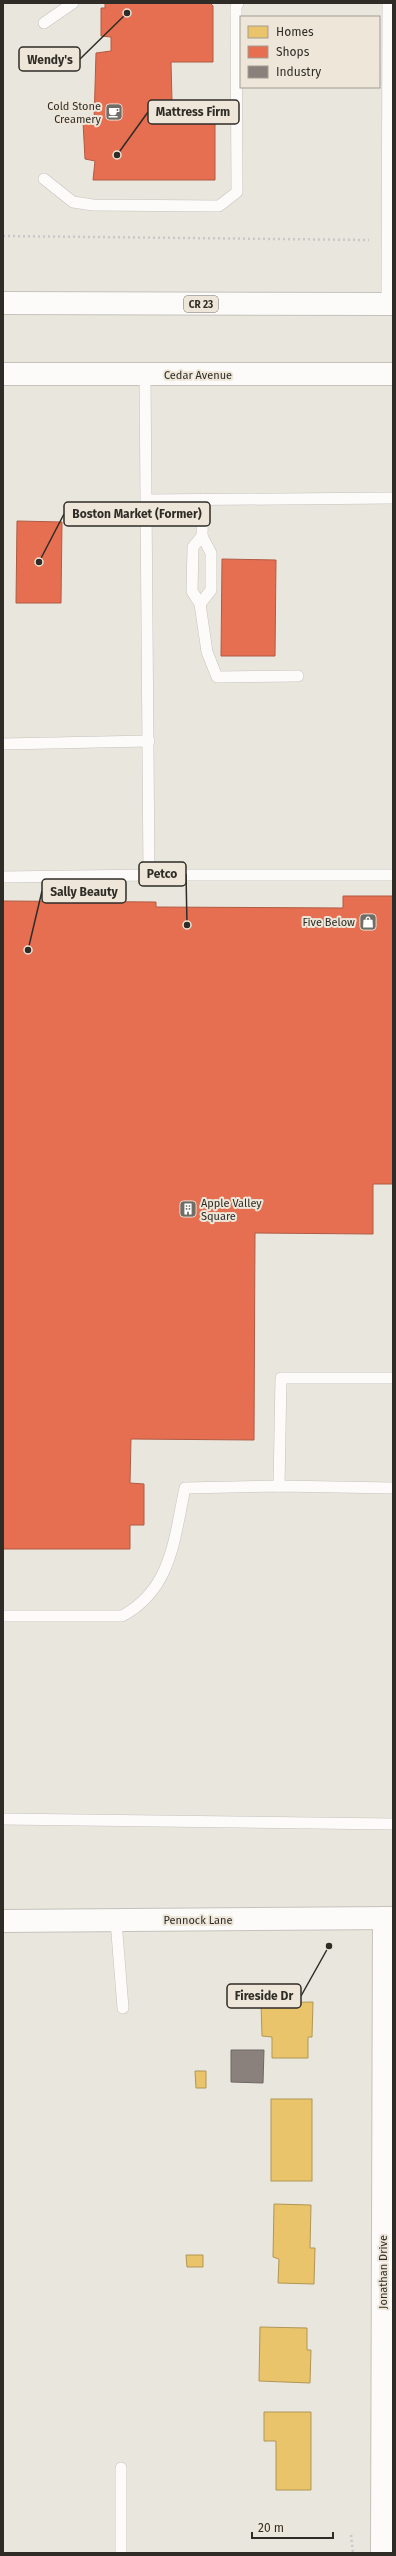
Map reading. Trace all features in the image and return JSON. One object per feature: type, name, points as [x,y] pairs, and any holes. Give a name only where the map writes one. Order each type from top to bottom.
[{"type":"street","name":"CR 23","points":[[3,303],[390,304]]},
{"type":"street","name":"Cedar Avenue","points":[[3,374],[393,374]]},
{"type":"street","name":"Pennock Lane","points":[[3,1922],[389,1918]]},
{"type":"street","name":"Jonathan Drive","points":[[382,2553],[389,1918]]},
{"type":"lane","points":[[44,23],[73,3]]},
{"type":"lane","points":[[388,3],[390,304]]},
{"type":"lane","points":[[44,179],[73,202],[93,205],[219,206],[237,192],[236,4]]},
{"type":"lane","points":[[145,375],[147,500],[148,875]]},
{"type":"lane","points":[[147,500],[393,498]]},
{"type":"lane","points":[[200,604],[211,590],[211,553],[202,536],[203,499]]},
{"type":"lane","points":[[202,536],[192,547],[192,591],[200,604],[207,652],[217,676],[298,676]]},
{"type":"lane","points":[[3,744],[148,740]]},
{"type":"lane","points":[[3,878],[148,875],[393,875]]},
{"type":"lane","points":[[279,1486],[280,1378],[393,1378]]},
{"type":"lane","points":[[3,1616],[122,1616],[136,1608],[149,1595],[163,1576],[171,1554],[185,1488],[279,1486],[393,1488]]},
{"type":"lane","points":[[3,1819],[393,1824]]},
{"type":"lane","points":[[116,1920],[123,2008]]},
{"type":"lane","points":[[121,2468],[121,2553]]},
{"type":"path","points":[[3,236],[389,240]]},
{"type":"path","points":[[352,2535],[353,2553]]},
{"type":"building: Homes","points":[[313,2002],[312,2037],[308,2037],[308,2058],[272,2058],[272,2037],[262,2036],[261,2003]]},
{"type":"building: Homes","points":[[195,2071],[206,2071],[206,2088],[196,2088]]},
{"type":"building: Homes","points":[[271,2099],[312,2099],[312,2181],[271,2181]]},
{"type":"building: Homes","points":[[274,2204],[311,2205],[310,2248],[315,2248],[314,2284],[278,2283],[279,2259],[273,2257]]},
{"type":"building: Homes","points":[[186,2255],[203,2255],[203,2267],[187,2267]]},
{"type":"building: Homes","points":[[260,2327],[307,2328],[307,2350],[311,2350],[310,2383],[259,2381]]},
{"type":"building: Homes","points":[[264,2412],[311,2412],[311,2490],[276,2490],[276,2441],[264,2441]]},
{"type":"building: Shops","points":[[105,3],[210,3],[213,6],[213,62],[171,62],[172,102],[215,104],[215,180],[93,180],[95,161],[85,159],[83,122],[94,121],[96,53],[111,51],[111,37],[101,36],[101,8],[105,8]]},
{"type":"building: Shops","points":[[17,521],[62,522],[61,603],[16,603]]},
{"type":"building: Shops","points":[[222,559],[276,560],[275,656],[221,656]]},
{"type":"building: Shops","name":"Apple Valley Square","points":[[343,896],[393,896],[393,1184],[373,1184],[373,1234],[255,1233],[254,1440],[131,1439],[130,1483],[144,1484],[144,1525],[130,1525],[130,1549],[3,1549],[3,901],[156,902],[156,907],[343,908]]},
{"type":"building: Industry","points":[[231,2050],[264,2050],[263,2083],[231,2082]]},
{"type":"place","name":"Wendy's","points":[[127,13]]},
{"type":"place","name":"Cold Stone Creamery","points":[[114,112]]},
{"type":"place","name":"Mattress Firm","points":[[117,155]]},
{"type":"place","name":"Boston Market (Former)","points":[[39,562]]},
{"type":"place","name":"Five Below","points":[[368,922]]},
{"type":"place","name":"Petco","points":[[187,925]]},
{"type":"place","name":"Sally Beauty","points":[[28,950]]},
{"type":"place","name":"Apple Valley Square","points":[[188,1209]]},
{"type":"place","name":"Fireside Dr","points":[[329,1946]]}]
